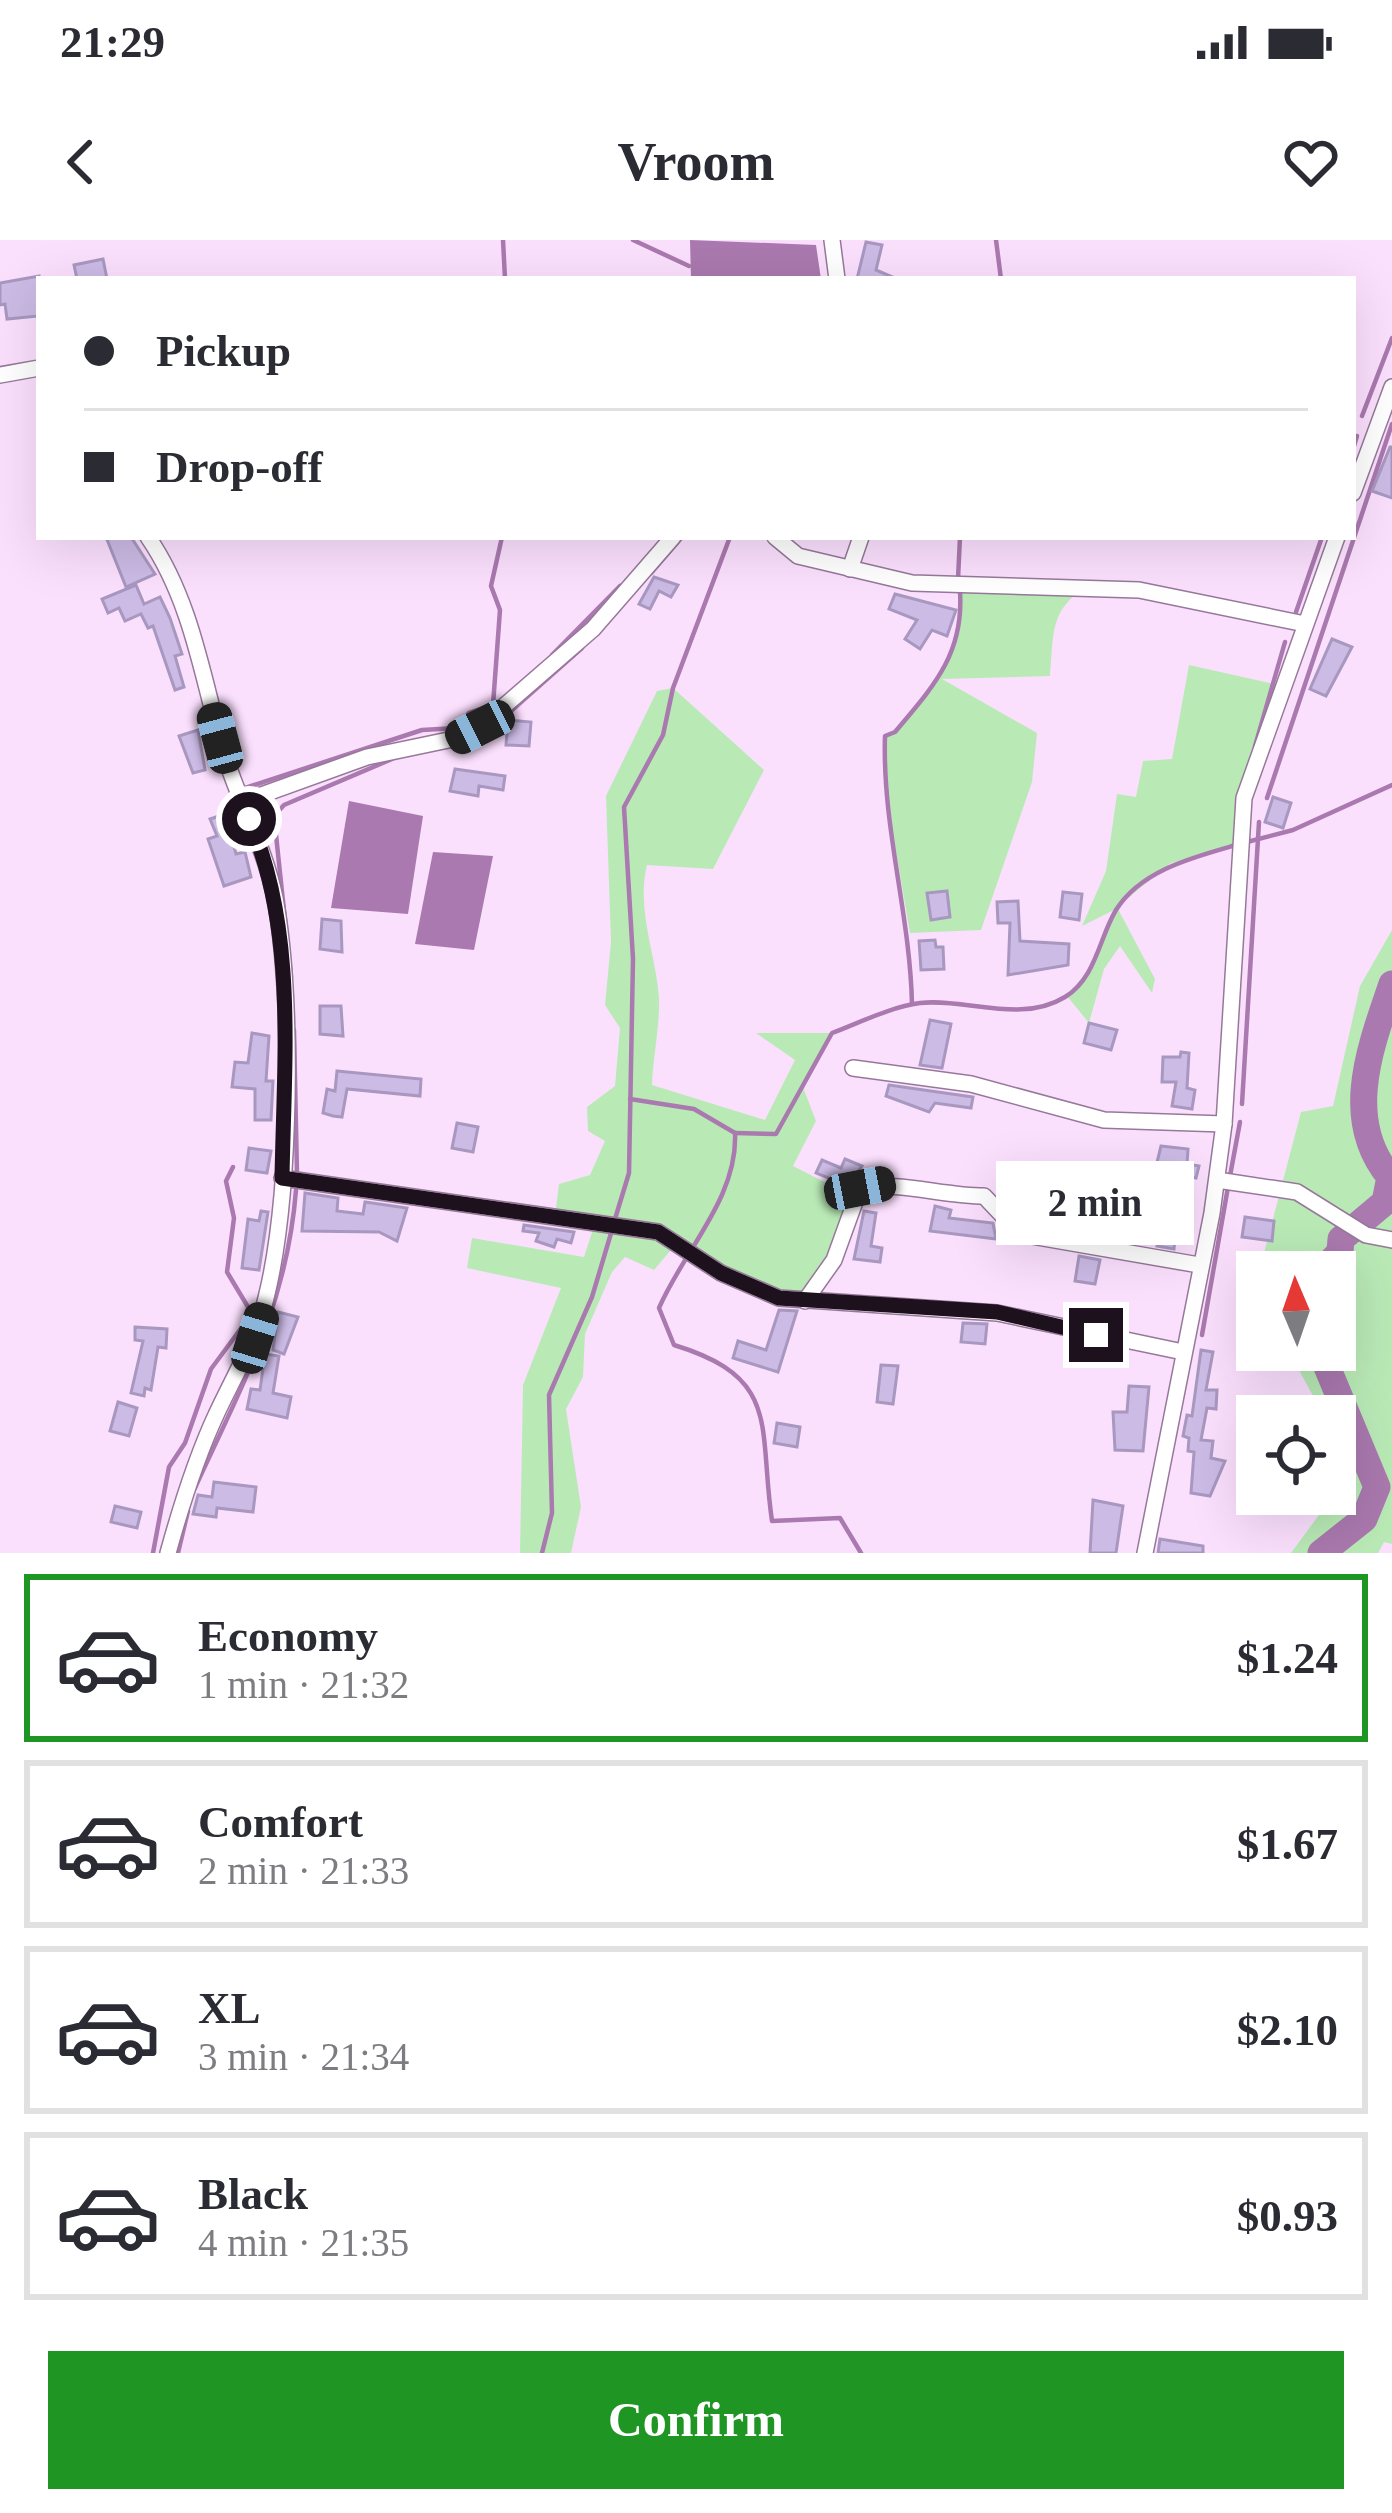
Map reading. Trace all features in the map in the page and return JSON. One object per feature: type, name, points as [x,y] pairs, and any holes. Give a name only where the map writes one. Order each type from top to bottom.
[{"type":"street","points":[[832,240],[837,276]]},
{"type":"street","points":[[0,375],[36,369]]},
{"type":"street","points":[[1356,485],[1392,387]]},
{"type":"street","points":[[150,540],[185,608],[274,897],[280,951],[282,1178],[276,1254],[255,1338],[195,1463],[167,1553]]},
{"type":"street","points":[[242,802],[367,757],[458,738],[480,727],[593,629],[670,540]]},
{"type":"street","points":[[779,540],[797,556],[952,588],[1090,585],[1139,590],[1304,624]]},
{"type":"street","points":[[850,569],[860,540]]},
{"type":"street","points":[[1145,1553],[1224,1124],[1244,798],[1335,540]]},
{"type":"street","points":[[853,1068],[971,1084],[1103,1120],[1224,1124]]},
{"type":"street","points":[[282,1178],[658,1232],[721,1273],[779,1298],[997,1312],[1183,1352]]},
{"type":"street","points":[[1216,1180],[1297,1192],[1366,1235],[1392,1240]]},
{"type":"street","points":[[805,1301],[834,1260],[860,1188],[883,1183],[919,1194],[984,1196],[1020,1234],[1199,1265]]},
{"type":"green space","points":[[1090,585],[1060,613],[1050,676],[942,679],[1037,733],[1032,782],[981,930],[910,933],[884,782],[885,736],[895,732],[945,667],[958,631],[959,588]]},
{"type":"green space","points":[[1189,665],[1283,686],[1244,798],[1241,844],[1171,863],[1117,907],[1155,979],[1152,993],[1120,946],[1104,969],[1089,1023],[1067,996],[1095,962],[1116,909],[1082,926],[1106,871],[1117,794],[1136,797],[1143,761],[1172,759]]},
{"type":"green space","points":[[673,688],[764,770],[713,869],[647,865],[645,915],[659,998],[652,1085],[765,1120],[795,1060],[756,1033],[832,1033],[803,1087],[816,1121],[793,1166],[856,1198],[816,1288],[779,1298],[676,1244],[654,1270],[625,1257],[612,1272],[585,1334],[583,1377],[566,1409],[581,1507],[571,1553],[520,1553],[523,1385],[561,1288],[467,1268],[472,1238],[584,1257],[595,1223],[555,1216],[559,1184],[590,1175],[605,1141],[588,1131],[587,1107],[615,1086],[620,1028],[605,1005],[611,942],[606,796],[657,691]]},
{"type":"green space","points":[[1392,930],[1392,1544],[1384,1542],[1378,1553],[1291,1553],[1319,1515],[1356,1515],[1356,1395],[1313,1395],[1299,1371],[1356,1371],[1356,1251],[1265,1251],[1301,1112],[1333,1106],[1360,986]]},
{"type":"shaded area","points":[[690,240],[816,245],[821,276],[691,276]]},
{"type":"shaded area","points":[[349,801],[423,816],[408,914],[331,908]]},
{"type":"shaded area","points":[[433,852],[493,856],[474,950],[415,944]]},
{"type":"building","points":[[866,242],[882,245],[876,270],[890,276],[858,276]]},
{"type":"building","points":[[103,259],[106,276],[76,276],[74,265]]},
{"type":"building","points":[[36,277],[36,316],[7,319],[5,304],[0,305],[0,283]]},
{"type":"building","points":[[1392,447],[1392,498],[1372,491]]},
{"type":"building","points":[[107,540],[133,540],[155,574],[126,587]]},
{"type":"building","points":[[654,577],[678,585],[671,597],[659,591],[650,609],[639,604]]},
{"type":"building","points":[[136,585],[144,604],[160,597],[170,618],[182,654],[175,656],[184,687],[175,690],[153,626],[148,628],[141,614],[125,621],[119,608],[108,613],[102,599]]},
{"type":"building","points":[[895,594],[956,610],[947,636],[932,630],[920,649],[905,639],[917,620],[889,609]]},
{"type":"building","points":[[1332,639],[1352,647],[1326,696],[1310,689]]},
{"type":"building","points":[[508,720],[531,722],[529,746],[506,745]]},
{"type":"building","points":[[198,730],[205,770],[193,773],[179,736]]},
{"type":"building","points":[[455,769],[505,776],[503,790],[479,786],[478,796],[450,791]]},
{"type":"building","points":[[1273,797],[1291,803],[1283,828],[1265,822]]},
{"type":"building","points":[[225,814],[236,854],[245,852],[251,877],[224,886],[208,839],[217,836],[210,819]]},
{"type":"building","points":[[947,891],[950,917],[931,920],[927,893]]},
{"type":"building","points":[[1063,892],[1082,894],[1079,920],[1060,917]]},
{"type":"building","points":[[1018,901],[1020,941],[1069,944],[1068,965],[1008,975],[1010,923],[998,923],[997,902]]},
{"type":"building","points":[[322,919],[341,921],[342,952],[320,949]]},
{"type":"building","points":[[935,940],[936,947],[943,947],[944,969],[921,970],[919,941]]},
{"type":"building","points":[[320,1006],[341,1006],[343,1036],[320,1034]]},
{"type":"building","points":[[930,1020],[951,1024],[942,1068],[920,1065]]},
{"type":"building","points":[[1089,1023],[1117,1030],[1111,1050],[1084,1043]]},
{"type":"building","points":[[252,1033],[269,1036],[266,1081],[273,1081],[271,1120],[255,1120],[255,1089],[232,1087],[235,1062],[248,1063]]},
{"type":"building","points":[[1181,1052],[1189,1053],[1187,1088],[1195,1090],[1192,1109],[1172,1106],[1176,1082],[1162,1082],[1163,1057],[1180,1057]]},
{"type":"building","points":[[337,1071],[421,1079],[420,1096],[347,1089],[342,1117],[323,1113],[327,1089],[335,1091]]},
{"type":"building","points":[[889,1085],[973,1097],[971,1108],[935,1103],[929,1112],[886,1096]]},
{"type":"building","points":[[457,1123],[478,1127],[473,1152],[452,1148]]},
{"type":"building","points":[[1161,1146],[1188,1149],[1187,1164],[1199,1166],[1196,1178],[1180,1175],[1174,1249],[1157,1246],[1161,1183],[1152,1183]]},
{"type":"building","points":[[249,1148],[271,1151],[267,1173],[246,1170]]},
{"type":"building","points":[[845,1159],[862,1166],[848,1186],[816,1173],[822,1160],[841,1168]]},
{"type":"building","points":[[305,1193],[338,1198],[337,1211],[363,1214],[365,1202],[407,1208],[397,1241],[379,1232],[302,1231]]},
{"type":"building","points":[[1043,1197],[1089,1209],[1086,1231],[1040,1225]]},
{"type":"building","points":[[935,1206],[951,1210],[949,1218],[993,1223],[996,1239],[930,1231]]},
{"type":"building","points":[[261,1211],[268,1212],[259,1270],[242,1268],[248,1219],[259,1221]]},
{"type":"building","points":[[864,1211],[876,1213],[871,1246],[882,1248],[880,1262],[854,1259]]},
{"type":"building","points":[[1245,1217],[1274,1221],[1272,1241],[1242,1237]]},
{"type":"building","points":[[524,1225],[574,1232],[571,1243],[557,1239],[554,1247],[536,1241],[539,1233],[523,1231]]},
{"type":"building","points":[[1079,1256],[1100,1260],[1095,1284],[1075,1281]]},
{"type":"building","points":[[779,1310],[797,1311],[778,1372],[733,1358],[738,1341],[766,1350]]},
{"type":"building","points":[[278,1312],[298,1317],[284,1354],[273,1350]]},
{"type":"building","points":[[963,1323],[987,1324],[985,1344],[961,1342]]},
{"type":"building","points":[[135,1327],[167,1329],[166,1348],[158,1347],[151,1390],[145,1388],[144,1396],[131,1393],[143,1341],[135,1340]]},
{"type":"building","points":[[1201,1350],[1213,1352],[1206,1390],[1217,1390],[1216,1409],[1207,1408],[1201,1440],[1213,1441],[1211,1458],[1225,1461],[1210,1496],[1191,1493],[1194,1452],[1188,1451],[1189,1438],[1183,1436],[1187,1415],[1192,1416]]},
{"type":"building","points":[[265,1354],[279,1356],[273,1393],[291,1397],[287,1418],[247,1409],[251,1389],[260,1390]]},
{"type":"building","points":[[881,1365],[898,1366],[893,1404],[877,1402]]},
{"type":"building","points":[[1129,1386],[1149,1387],[1143,1451],[1115,1450],[1113,1412],[1127,1412]]},
{"type":"building","points":[[118,1402],[137,1408],[129,1436],[110,1431]]},
{"type":"building","points":[[777,1423],[800,1427],[797,1447],[774,1443]]},
{"type":"building","points":[[214,1482],[256,1487],[253,1512],[217,1508],[216,1517],[193,1514],[198,1495],[212,1497]]},
{"type":"building","points":[[1093,1500],[1123,1506],[1116,1553],[1090,1553]]},
{"type":"building","points":[[115,1506],[141,1512],[137,1528],[111,1522]]},
{"type":"building","points":[[1160,1539],[1203,1546],[1203,1553],[1158,1553]]},
{"type":"waterway","points":[[503,240],[505,276]]},
{"type":"waterway","points":[[633,240],[689,266]]},
{"type":"waterway","points":[[996,240],[1001,276]]},
{"type":"waterway","points":[[1362,416],[1392,338]]},
{"type":"waterway","points":[[1356,532],[1392,424]]},
{"type":"waterway","points":[[242,789],[422,730],[457,728],[469,713],[493,705],[500,610],[491,586],[501,540]]},
{"type":"waterway","points":[[651,573],[679,540]]},
{"type":"waterway","points":[[615,1219],[629,1173],[633,959],[624,807],[663,735],[673,688],[729,540]]},
{"type":"waterway","points":[[958,579],[960,540]]},
{"type":"waterway","points":[[1296,612],[1321,540]]},
{"type":"waterway","points":[[1267,798],[1353,540]]},
{"type":"waterway","points":[[552,655],[620,586]]},
{"type":"waterway","points":[[912,1004],[888,803],[885,736],[895,732],[943,668],[957,634],[960,592]]},
{"type":"waterway","points":[[1255,746],[1285,642]]},
{"type":"waterway","points":[[467,742],[483,736],[582,648]]},
{"type":"waterway","points":[[291,977],[274,816],[284,805],[392,759]]},
{"type":"waterway","points":[[1247,842],[1293,830],[1392,785]]},
{"type":"waterway","points":[[1242,1104],[1259,822]]},
{"type":"waterway","points":[[735,1133],[776,1134],[832,1033],[920,1003],[1031,1009],[1065,997],[1084,979],[1116,910],[1139,885],[1170,867],[1236,845]]},
{"type":"waterway","points":[[1340,1251],[1341,1239],[1385,1202],[1390,1177],[1375,1155],[1364,1108],[1369,1058],[1392,984]]},
{"type":"waterway","points":[[294,1030],[297,1174]]},
{"type":"waterway","points":[[630,1099],[694,1109],[735,1133],[734,1157],[719,1202],[659,1308],[674,1345],[709,1358],[749,1390],[763,1432],[772,1521],[840,1518],[861,1553]]},
{"type":"waterway","points":[[1230,1176],[1240,1122]]},
{"type":"waterway","points":[[153,1553],[169,1467],[185,1443],[211,1369],[248,1319],[248,1307],[227,1272],[234,1218],[226,1181],[233,1167]]},
{"type":"waterway","points":[[1202,1335],[1228,1187]]},
{"type":"waterway","points":[[195,1488],[260,1344],[283,1271],[296,1190]]},
{"type":"waterway","points":[[542,1553],[552,1513],[549,1395],[592,1297],[612,1230]]},
{"type":"waterway","points":[[1321,1553],[1364,1519],[1377,1487],[1329,1371]]},
{"type":"waterway","points":[[178,1553],[188,1511]]},
{"type":"route","points":[[249,819],[274,897],[280,951],[282,1178],[352,1184],[658,1232],[721,1273],[779,1298],[997,1312],[1096,1335]]}]
